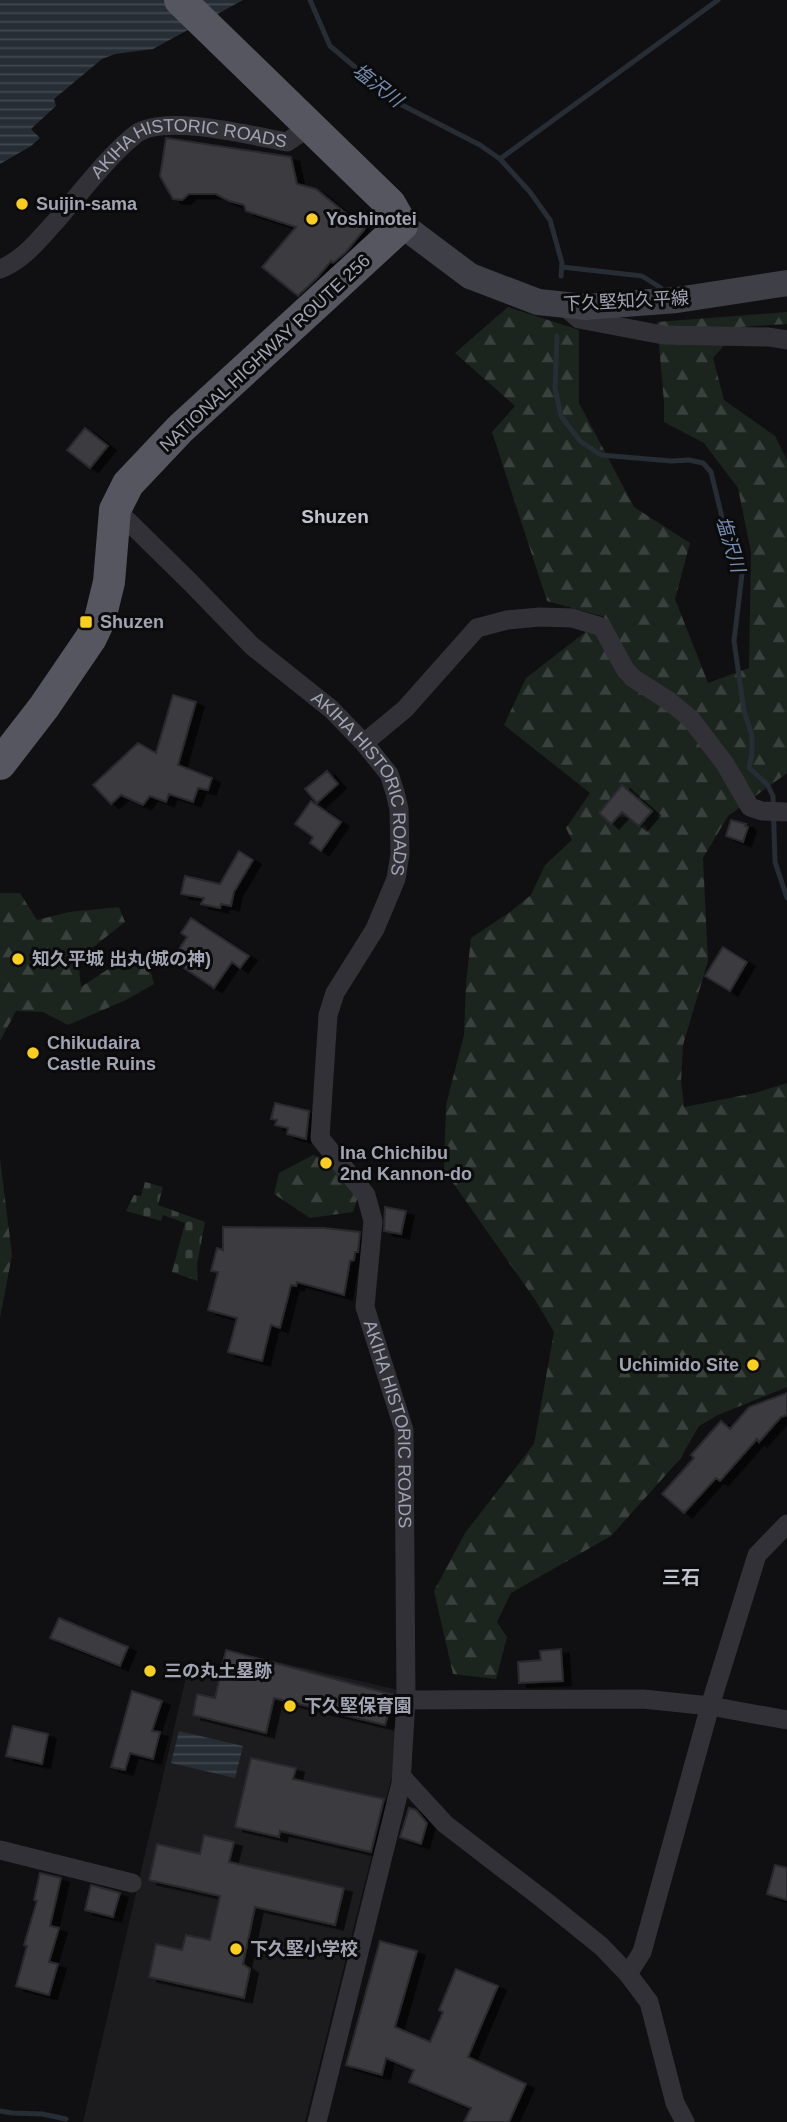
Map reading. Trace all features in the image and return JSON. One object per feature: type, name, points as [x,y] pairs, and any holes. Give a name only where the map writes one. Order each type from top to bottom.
[{"type":"highway","points":[[180,0],[390,204],[402,225]]},
{"type":"highway","name":"NATIONAL HIGHWAY ROUTE 256","points":[[0,764],[44,707],[91,638],[100,619],[108,582],[114,517],[119,499],[128,484],[180,429],[402,225]]},
{"type":"main road","name":"下久堅知久平線","points":[[402,225],[470,276],[538,302],[564,306],[586,307],[677,300],[787,283]]},
{"type":"street","name":"AKIHA HISTORIC ROADS","points":[[0,269],[22,257],[137,133],[158,126],[177,125],[288,142],[311,126]]},
{"type":"street","points":[[564,306],[579,319],[663,335],[769,337],[787,340]]},
{"type":"street","name":"AKIHA HISTORIC ROADS","points":[[114,517],[128,522],[252,646],[331,709],[364,743],[388,774],[399,809],[400,854],[396,879],[375,929],[335,993],[328,1015],[320,1138],[366,1195],[373,1221],[365,1307],[404,1430],[406,1700],[402,1777],[317,2122]]},
{"type":"street","points":[[364,743],[405,709],[477,628],[507,620],[572,618],[602,627],[625,669],[691,719],[725,764],[750,807],[762,811],[785,812]]},
{"type":"street","points":[[628,1974],[642,1952],[710,1706],[757,1555],[787,1524]]},
{"type":"street","points":[[406,1700],[643,1699],[710,1706],[787,1720]]},
{"type":"street","points":[[402,1777],[444,1824],[601,1946],[628,1974],[649,2002],[675,2103],[685,2122]]},
{"type":"street","points":[[0,1850],[132,1883]]},
{"type":"shaded area","points":[[0,0],[243,0],[153,49],[115,54],[102,59],[54,99],[56,106],[31,129],[40,138],[0,164]]},
{"type":"shaded area","name":"下久堅小学校","points":[[226,1650],[403,1691],[392,1775],[305,2122],[83,2122],[188,1668],[196,1664],[219,1670]]},
{"type":"shaded area","points":[[179,1731],[243,1746],[235,1778],[171,1763]]},
{"type":"green space","points":[[508,307],[579,330],[579,403],[634,507],[690,543],[675,599],[708,683],[749,668],[751,552],[738,488],[704,443],[664,422],[657,322],[787,312],[787,324],[740,327],[713,358],[724,400],[775,436],[787,460],[787,773],[728,816],[703,858],[708,961],[683,1045],[681,1081],[684,1107],[755,1093],[787,1083],[787,1387],[718,1415],[699,1426],[680,1459],[611,1536],[511,1593],[497,1622],[507,1637],[496,1679],[453,1674],[434,1591],[465,1533],[534,1444],[554,1332],[536,1301],[444,1170],[446,1105],[464,1035],[471,938],[531,895],[545,865],[572,840],[566,828],[590,793],[504,725],[526,678],[605,617],[547,601],[492,432],[515,406],[455,353]]},
{"type":"green space","points":[[0,893],[20,893],[37,920],[69,912],[119,907],[125,922],[78,959],[81,987],[119,962],[148,961],[154,984],[126,1000],[68,1025],[43,1012],[16,1011],[0,1041]]},
{"type":"green space","points":[[313,1155],[332,1162],[358,1197],[353,1212],[310,1218],[274,1194],[279,1173]]},
{"type":"green space","points":[[0,1158],[12,1255],[0,1318]]},
{"type":"green space","points":[[145,1182],[163,1187],[158,1205],[205,1222],[197,1264],[198,1281],[172,1272],[185,1223],[163,1215],[161,1221],[126,1211],[134,1195],[141,1196]]},
{"type":"building","name":"Yoshinotei","points":[[166,138],[291,157],[297,184],[316,189],[365,229],[346,252],[333,263],[331,261],[298,296],[262,267],[296,227],[246,211],[244,205],[216,194],[189,194],[182,200],[173,199],[160,176]]},
{"type":"building","points":[[85,428],[108,446],[90,468],[67,450]]},
{"type":"building","points":[[173,695],[196,702],[178,765],[212,778],[208,790],[198,788],[193,802],[169,794],[166,802],[150,796],[143,805],[121,795],[111,804],[93,785],[138,743],[156,753]]},
{"type":"building","points":[[327,771],[338,784],[317,803],[305,789]]},
{"type":"building","points":[[622,785],[652,811],[639,826],[622,812],[611,824],[599,813]]},
{"type":"building","points":[[311,801],[341,822],[321,851],[310,843],[313,837],[295,824]]},
{"type":"building","points":[[731,820],[748,827],[743,842],[726,836]]},
{"type":"building","points":[[239,851],[253,860],[234,892],[231,906],[221,904],[220,908],[201,904],[204,898],[181,894],[185,876],[220,884]]},
{"type":"building","points":[[191,918],[249,956],[240,968],[232,962],[214,988],[172,960],[187,937],[181,933]]},
{"type":"building","points":[[723,947],[747,962],[730,991],[705,976]]},
{"type":"building","points":[[275,1103],[309,1111],[306,1139],[287,1134],[288,1128],[275,1125],[277,1120],[271,1119]]},
{"type":"building","points":[[385,1207],[406,1211],[401,1234],[384,1231]]},
{"type":"building","points":[[223,1227],[324,1228],[360,1232],[358,1252],[355,1252],[354,1260],[350,1261],[344,1295],[297,1282],[296,1286],[291,1285],[280,1328],[271,1325],[262,1361],[228,1352],[237,1318],[208,1310],[218,1272],[211,1271],[217,1248],[223,1250]]},
{"type":"building","points":[[787,1393],[787,1415],[781,1417],[759,1442],[757,1439],[720,1481],[716,1478],[684,1513],[662,1494],[694,1458],[691,1455],[721,1421],[730,1429],[749,1407]]},
{"type":"building","points":[[59,1618],[128,1647],[120,1666],[50,1638]]},
{"type":"building","points":[[561,1649],[563,1681],[519,1683],[518,1662],[541,1660],[540,1651]]},
{"type":"building","name":"下久堅保育園","points":[[226,1650],[394,1695],[385,1725],[274,1698],[266,1733],[193,1715],[197,1694],[215,1698]]},
{"type":"building","points":[[132,1691],[162,1701],[152,1731],[160,1732],[153,1759],[130,1753],[125,1770],[111,1767]]},
{"type":"building","points":[[13,1726],[48,1734],[42,1764],[6,1756]]},
{"type":"building","points":[[251,1758],[296,1768],[293,1779],[384,1799],[371,1852],[280,1831],[279,1837],[235,1827]]},
{"type":"building","points":[[409,1808],[416,1810],[427,1823],[421,1844],[400,1837]]},
{"type":"building","name":"下久堅小学校","points":[[204,1835],[234,1842],[229,1862],[344,1888],[335,1925],[255,1907],[243,1964],[250,1969],[244,1998],[149,1977],[156,1944],[182,1950],[186,1935],[210,1940],[220,1896],[149,1880],[157,1844],[200,1854]]},
{"type":"building","points":[[775,1865],[787,1868],[787,1900],[767,1894]]},
{"type":"building","points":[[40,1873],[61,1878],[50,1926],[59,1928],[49,1962],[58,1964],[49,1995],[16,1986],[37,1901],[34,1900]]},
{"type":"building","points":[[91,1885],[120,1893],[113,1917],[85,1910]]},
{"type":"building","points":[[380,1941],[417,1951],[395,2027],[430,2042],[443,2012],[439,2010],[456,1969],[498,1986],[468,2057],[526,2084],[509,2122],[464,2122],[471,2108],[409,2082],[414,2070],[386,2058],[382,2075],[346,2065]]},
{"type":"waterway","name":"塩沢川","points":[[310,0],[330,46],[398,103],[480,145],[500,159],[530,192],[550,220],[562,263],[561,276]]},
{"type":"waterway","points":[[500,159],[718,0]]},
{"type":"waterway","points":[[562,267],[642,276],[661,288]]},
{"type":"waterway","name":"塩沢川","points":[[557,336],[555,388],[561,416],[580,441],[601,455],[689,460],[703,463],[711,472],[730,550],[742,574],[734,641],[744,711],[752,735],[749,768],[767,784],[773,796],[775,862],[787,898]]},
{"type":"waterway","points":[[0,2111],[66,2119]]},
{"type":"place","name":"Suijin-sama","points":[[22,204]]},
{"type":"place","name":"Yoshinotei","points":[[312,219]]},
{"type":"place","name":"Shuzen","points":[[86,622]]},
{"type":"place","name":"知久平城 出丸(城の神)","points":[[18,959]]},
{"type":"place","name":"Chikudaira Castle Ruins","points":[[33,1053]]},
{"type":"place","name":"Ina Chichibu 2nd Kannon-do","points":[[326,1163]]},
{"type":"place","name":"Uchimido Site","points":[[753,1365]]},
{"type":"place","name":"三の丸土塁跡","points":[[150,1671]]},
{"type":"place","name":"下久堅保育園","points":[[290,1706]]},
{"type":"place","name":"下久堅小学校","points":[[236,1949]]},
{"type":"district","name":"Shuzen","points":[[335,516]]},
{"type":"district","name":"三石","points":[[681,1577]]}]
